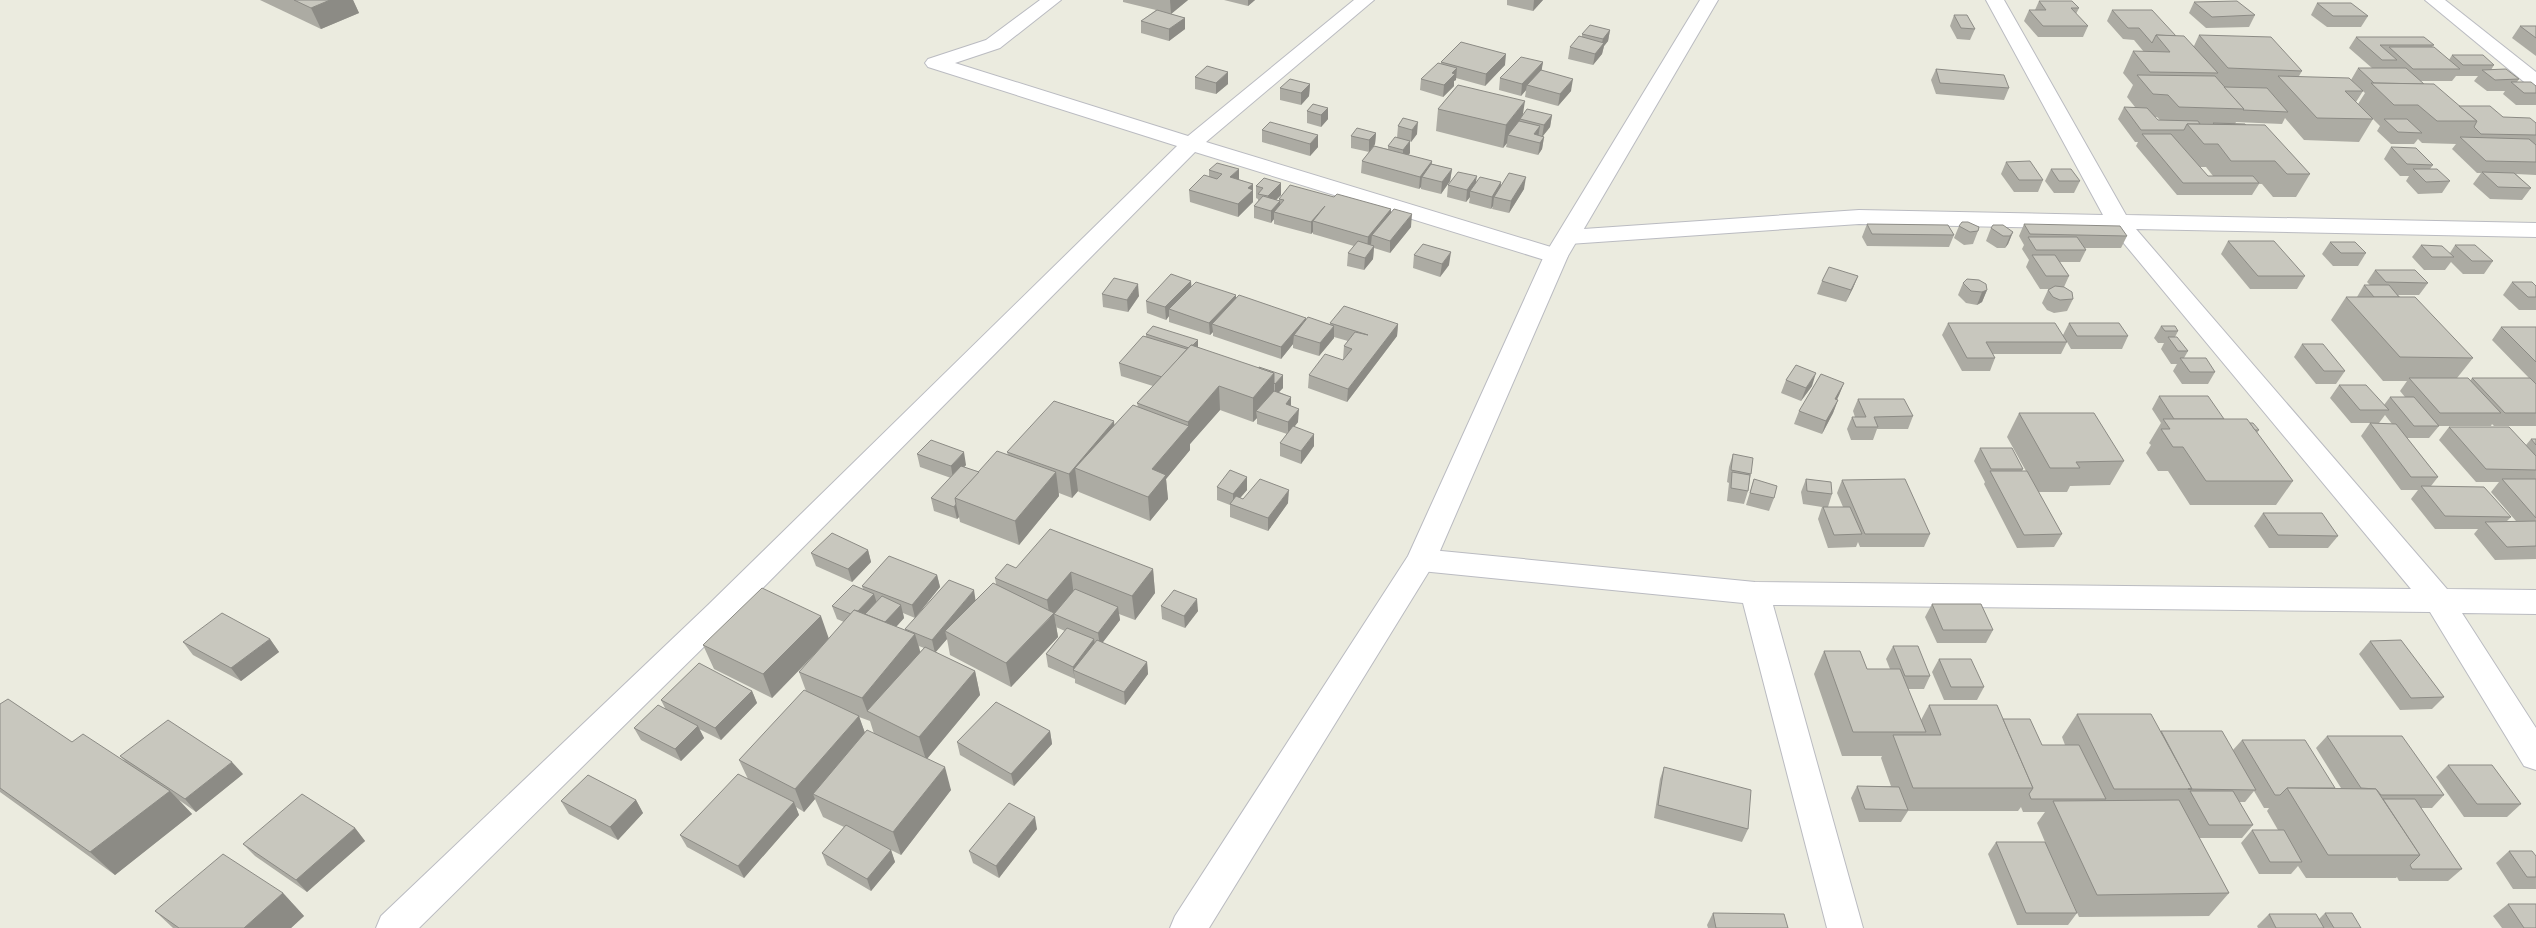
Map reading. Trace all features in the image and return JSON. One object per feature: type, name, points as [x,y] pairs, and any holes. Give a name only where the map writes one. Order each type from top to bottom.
[{"type":"street","points":[[1052,0],[993,44],[936,63],[1191,144],[1563,246],[1859,218],[2536,230]]},
{"type":"street","points":[[394,928],[718,613],[1191,144],[1365,0]]},
{"type":"street","points":[[1188,928],[1421,560],[1563,246],[1709,0]]},
{"type":"street","points":[[1995,0],[2119,223],[2438,600],[2536,756]]},
{"type":"street","points":[[2434,0],[2536,82]]},
{"type":"street","points":[[1421,560],[1754,592],[2536,602]]},
{"type":"street","points":[[1754,592],[1844,928]]},
{"type":"building","points":[[294,0],[330,0],[311,8]]},
{"type":"building","points":[[2039,1],[2072,1],[2079,8],[2071,8],[2088,26],[2043,26],[2029,10],[2046,10]]},
{"type":"building","points":[[2237,1],[2255,15],[2212,17],[2194,2]]},
{"type":"building","points":[[2317,3],[2351,3],[2368,16],[2333,16]]},
{"type":"building","points":[[1157,10],[1185,18],[1169,29],[1141,21]]},
{"type":"building","points":[[2112,10],[2152,10],[2176,36],[2156,35],[2152,43],[2139,28],[2128,28]]},
{"type":"building","points":[[1954,15],[1967,15],[1975,29],[1961,28]]},
{"type":"building","points":[[1590,25],[1610,30],[1603,39],[1582,34]]},
{"type":"building","points":[[2520,26],[2536,26],[2536,38]]},
{"type":"building","points":[[2156,35],[2184,36],[2218,73],[2150,72],[2133,51],[2170,52]]},
{"type":"building","points":[[2199,35],[2271,37],[2302,71],[2228,68]]},
{"type":"building","points":[[1579,36],[1604,43],[1595,54],[1570,47]]},
{"type":"building","points":[[2356,37],[2424,37],[2434,45],[2380,45],[2397,60],[2382,60]]},
{"type":"building","points":[[1461,42],[1506,54],[1486,74],[1441,62]]},
{"type":"building","points":[[2389,47],[2434,47],[2460,69],[2413,69]]},
{"type":"building","points":[[2452,55],[2483,55],[2494,65],[2463,65]]},
{"type":"building","points":[[1521,57],[1543,62],[1522,84],[1500,78]]},
{"type":"building","points":[[1438,63],[1457,68],[1452,73],[1455,74],[1444,85],[1421,79]]},
{"type":"building","points":[[1207,66],[1228,72],[1216,83],[1195,77]]},
{"type":"building","points":[[2358,68],[2406,68],[2424,84],[2374,83]]},
{"type":"building","points":[[1936,69],[2004,75],[2009,88],[1940,83]]},
{"type":"building","points":[[2506,69],[2519,79],[2495,80],[2482,70]]},
{"type":"building","points":[[1541,70],[1573,79],[1560,94],[1527,85]]},
{"type":"building","points":[[2137,75],[2215,76],[2244,109],[2179,107],[2168,95],[2153,94]]},
{"type":"building","points":[[2278,76],[2349,78],[2363,91],[2345,91],[2373,119],[2317,118]]},
{"type":"building","points":[[1290,79],[1310,84],[1301,93],[1280,88]]},
{"type":"building","points":[[2511,82],[2531,82],[2536,86],[2536,93],[2524,93]]},
{"type":"building","points":[[2371,83],[2434,84],[2477,121],[2437,121],[2418,105],[2394,105]]},
{"type":"building","points":[[1458,85],[1525,101],[1506,125],[1438,109]]},
{"type":"building","points":[[2224,87],[2267,88],[2288,112],[2243,110]]},
{"type":"building","points":[[1313,104],[1328,108],[1321,115],[1307,111]]},
{"type":"building","points":[[2459,106],[2490,106],[2503,117],[2530,118],[2536,123],[2536,135],[2481,134],[2474,127],[2477,121]]},
{"type":"building","points":[[2124,107],[2147,108],[2158,120],[2198,121],[2200,124],[2187,124],[2184,130],[2141,130]]},
{"type":"building","points":[[1527,109],[1552,115],[1544,125],[1520,119]]},
{"type":"building","points":[[1403,118],[1418,122],[1412,130],[1398,126]]},
{"type":"building","points":[[2384,119],[2407,119],[2422,133],[2398,132]]},
{"type":"building","points":[[1519,121],[1540,126],[1534,134],[1544,137],[1540,143],[1508,135]]},
{"type":"building","points":[[1270,122],[1318,135],[1310,144],[1262,130]]},
{"type":"building","points":[[2187,124],[2265,125],[2310,174],[2287,174],[2275,161],[2231,161],[2218,144],[2204,144]]},
{"type":"building","points":[[2214,124],[2245,124],[2246,125]]},
{"type":"building","points":[[1357,128],[1376,133],[1369,140],[1351,136]]},
{"type":"building","points":[[2142,134],[2171,134],[2208,176],[2253,176],[2259,183],[2183,183]]},
{"type":"building","points":[[1395,137],[1410,141],[1403,150],[1388,146]]},
{"type":"building","points":[[2460,137],[2529,139],[2536,145],[2536,162],[2486,161]]},
{"type":"building","points":[[1374,146],[1432,161],[1420,177],[1362,161]]},
{"type":"building","points":[[2391,147],[2416,148],[2433,165],[2407,164]]},
{"type":"building","points":[[2030,161],[2043,180],[2019,180],[2006,162]]},
{"type":"building","points":[[1217,163],[1239,169],[1230,177],[1253,184],[1248,188],[1253,190],[1238,204],[1189,190],[1204,175],[1217,179],[1222,174],[1209,170]]},
{"type":"building","points":[[1431,164],[1452,169],[1442,182],[1422,177]]},
{"type":"building","points":[[2051,169],[2071,169],[2080,181],[2059,181]]},
{"type":"building","points":[[2413,169],[2437,169],[2450,181],[2426,182]]},
{"type":"building","points":[[1458,172],[1477,176],[1467,190],[1448,185]]},
{"type":"building","points":[[2482,172],[2514,173],[2531,188],[2498,187]]},
{"type":"building","points":[[1509,173],[1526,177],[1511,201],[1494,197]]},
{"type":"building","points":[[1480,177],[1501,182],[1492,197],[1470,191]]},
{"type":"building","points":[[1264,178],[1281,183],[1268,196],[1258,194],[1263,188],[1256,186]]},
{"type":"building","points":[[1290,185],[1334,197],[1337,194],[1391,209],[1368,237],[1313,221],[1325,206],[1311,222],[1274,212],[1284,200],[1279,199]]},
{"type":"building","points":[[1263,196],[1280,201],[1271,211],[1254,206]]},
{"type":"building","points":[[1394,209],[1412,214],[1390,241],[1372,235]]},
{"type":"building","points":[[1962,222],[1968,222],[1979,227],[1978,231],[1970,232],[1959,226]]},
{"type":"building","points":[[1867,224],[1948,225],[1954,235],[1872,234]]},
{"type":"building","points":[[2024,224],[2120,226],[2127,236],[2030,234]]},
{"type":"building","points":[[1993,225],[2003,225],[2013,232],[2010,236],[2003,236],[1991,228]]},
{"type":"building","points":[[2028,237],[2077,237],[2086,250],[2036,250]]},
{"type":"building","points":[[1358,241],[1374,246],[1365,258],[1348,253]]},
{"type":"building","points":[[2228,241],[2274,241],[2305,276],[2258,276]]},
{"type":"building","points":[[2330,242],[2355,242],[2366,253],[2341,253]]},
{"type":"building","points":[[1423,244],[1451,252],[1442,264],[1414,255]]},
{"type":"building","points":[[2421,245],[2442,246],[2454,257],[2432,257]]},
{"type":"building","points":[[2455,245],[2475,245],[2493,261],[2472,261]]},
{"type":"building","points":[[2032,255],[2055,255],[2069,276],[2046,276]]},
{"type":"building","points":[[1829,267],[1858,276],[1851,290],[1822,281]]},
{"type":"building","points":[[2375,270],[2415,270],[2428,283],[2386,282]]},
{"type":"building","points":[[1171,274],[1191,281],[1165,307],[1146,301]]},
{"type":"building","points":[[1114,278],[1138,284],[1127,300],[1102,294]]},
{"type":"building","points":[[1967,279],[1979,280],[1986,284],[1987,290],[1982,292],[1971,291],[1963,283]]},
{"type":"building","points":[[1196,282],[1236,295],[1209,323],[1169,309]]},
{"type":"building","points":[[2512,282],[2532,282],[2536,286],[2536,297],[2528,297]]},
{"type":"building","points":[[2364,285],[2389,285],[2399,297],[2374,297]]},
{"type":"building","points":[[2055,286],[2064,287],[2072,292],[2073,299],[2060,300],[2053,297],[2048,290]]},
{"type":"building","points":[[1239,295],[1306,318],[1281,347],[1212,324]]},
{"type":"building","points":[[2346,297],[2415,297],[2473,358],[2400,357]]},
{"type":"building","points":[[1344,306],[1398,324],[1348,389],[1309,375],[1325,354],[1343,360],[1352,349],[1344,346],[1355,332],[1368,335],[1330,323]]},
{"type":"building","points":[[1308,317],[1334,326],[1320,343],[1294,335]]},
{"type":"building","points":[[1948,323],[2055,323],[2067,342],[1986,342],[1995,358],[1967,358]]},
{"type":"building","points":[[2069,323],[2119,323],[2128,336],[2077,336]]},
{"type":"building","points":[[1153,326],[1198,340],[1189,348],[1146,334]]},
{"type":"building","points":[[2161,326],[2175,326],[2178,331],[2165,331]]},
{"type":"building","points":[[2501,327],[2536,327],[2536,362]]},
{"type":"building","points":[[1143,336],[1187,349],[1162,377],[1119,363]]},
{"type":"building","points":[[2168,337],[2177,337],[2188,351],[2178,351]]},
{"type":"building","points":[[2302,344],[2323,344],[2345,371],[2324,371]]},
{"type":"building","points":[[1191,345],[1274,373],[1253,398],[1219,386],[1188,422],[1137,403]]},
{"type":"building","points":[[2180,358],[2206,358],[2215,372],[2190,372]]},
{"type":"building","points":[[1796,365],[1816,373],[1806,388],[1786,380]]},
{"type":"building","points":[[1259,367],[1283,375],[1275,384],[1274,373]]},
{"type":"building","points":[[1821,374],[1844,383],[1835,399],[1838,400],[1826,421],[1799,411]]},
{"type":"building","points":[[2409,378],[2468,378],[2501,413],[2440,413]]},
{"type":"building","points":[[2472,378],[2530,378],[2536,384],[2536,413],[2505,413]]},
{"type":"building","points":[[2339,385],[2366,385],[2389,410],[2360,410]]},
{"type":"building","points":[[1274,391],[1291,397],[1286,404],[1299,409],[1288,422],[1256,411]]},
{"type":"building","points":[[2159,396],[2208,396],[2224,419],[2174,419]]},
{"type":"building","points":[[2390,397],[2414,397],[2439,426],[2414,426]]},
{"type":"building","points":[[1858,399],[1904,399],[1913,416],[1874,417],[1878,427],[1856,427],[1852,417],[1866,417]]},
{"type":"building","points":[[1054,401],[1114,421],[1069,474],[1007,452]]},
{"type":"building","points":[[1133,405],[1189,426],[1152,469],[1166,475],[1148,497],[1075,468]]},
{"type":"building","points":[[2019,413],[2094,413],[2124,461],[2076,462],[2080,468],[2050,468]]},
{"type":"building","points":[[2163,419],[2247,419],[2293,481],[2206,481],[2183,447],[2173,447],[2161,429],[2170,429]]},
{"type":"building","points":[[2250,423],[2253,423],[2259,430],[2255,430]]},
{"type":"building","points":[[2370,423],[2396,424],[2438,477],[2411,477]]},
{"type":"building","points":[[1293,426],[1314,434],[1301,451],[1280,443]]},
{"type":"building","points":[[2449,427],[2509,427],[2536,456],[2536,470],[2486,469]]},
{"type":"building","points":[[931,440],[964,452],[951,466],[917,454]]},
{"type":"building","points":[[1980,448],[2012,448],[2023,469],[1991,469]]},
{"type":"building","points":[[997,451],[1056,472],[1015,521],[955,498]]},
{"type":"building","points":[[1733,454],[1753,458],[1751,474],[1731,470]]},
{"type":"building","points":[[961,466],[979,472],[955,498],[956,504],[954,507],[931,498]]},
{"type":"building","points":[[1230,470],[1247,477],[1233,494],[1217,487]]},
{"type":"building","points":[[1990,471],[2027,471],[2062,534],[2024,535]]},
{"type":"building","points":[[1732,472],[1750,475],[1748,491],[1731,488]]},
{"type":"building","points":[[1260,479],[1289,490],[1268,518],[1230,504],[1236,496],[1243,499]]},
{"type":"building","points":[[1754,479],[1777,486],[1774,498],[1750,493]]},
{"type":"building","points":[[1806,479],[1831,482],[1832,494],[1807,491]]},
{"type":"building","points":[[1905,479],[1930,534],[1865,534],[1842,480]]},
{"type":"building","points":[[2502,479],[2536,479],[2536,518]]},
{"type":"building","points":[[2421,486],[2484,487],[2511,517],[2445,516]]},
{"type":"building","points":[[1823,507],[1850,507],[1862,534],[1834,535]]},
{"type":"building","points":[[2263,513],[2322,513],[2338,536],[2278,535]]},
{"type":"building","points":[[2536,521],[2536,546],[2507,547],[2485,522]]},
{"type":"building","points":[[1050,529],[1153,569],[1132,596],[1071,572],[1047,600],[995,578],[1007,564],[1016,568]]},
{"type":"building","points":[[832,533],[868,550],[848,569],[811,553]]},
{"type":"building","points":[[889,556],[937,575],[912,605],[862,586]]},
{"type":"building","points":[[949,580],[974,590],[932,640],[905,629]]},
{"type":"building","points":[[993,583],[1054,613],[1006,663],[945,631]]},
{"type":"building","points":[[853,585],[874,594],[858,611],[854,610],[851,614],[832,606]]},
{"type":"building","points":[[762,588],[821,616],[763,674],[703,645]]},
{"type":"building","points":[[1075,589],[1118,607],[1098,633],[1054,614]]},
{"type":"building","points":[[1174,590],[1197,599],[1184,616],[1161,606]]},
{"type":"building","points":[[882,596],[901,605],[885,622],[865,614]]},
{"type":"building","points":[[1932,604],[1981,604],[1993,630],[1943,630]]},
{"type":"building","points":[[854,610],[915,634],[862,698],[799,672]]},
{"type":"building","points":[[222,613],[270,639],[231,668],[183,642]]},
{"type":"building","points":[[1067,628],[1094,639],[1073,667],[1046,654]]},
{"type":"building","points":[[1097,640],[1147,662],[1124,692],[1073,670]]},
{"type":"building","points":[[2401,640],[2444,697],[2411,698],[2370,641]]},
{"type":"building","points":[[1893,646],[1918,646],[1930,676],[1905,676]]},
{"type":"building","points":[[925,647],[975,671],[919,737],[867,711]]},
{"type":"building","points":[[1824,651],[1860,651],[1867,669],[1900,669],[1926,732],[1853,732]]},
{"type":"building","points":[[1939,659],[1971,659],[1984,687],[1951,687]]},
{"type":"building","points":[[699,663],[752,691],[715,728],[661,700]]},
{"type":"building","points":[[804,690],[859,716],[795,789],[739,760]]},
{"type":"building","points":[[8,699],[72,742],[83,734],[170,791],[90,852],[0,788],[0,704]]},
{"type":"building","points":[[996,702],[1050,731],[1011,774],[957,742]]},
{"type":"building","points":[[658,705],[698,726],[675,749],[634,728]]},
{"type":"building","points":[[1929,705],[1997,705],[2033,788],[1913,788],[1893,735],[1941,735]]},
{"type":"building","points":[[2077,714],[2151,714],[2192,789],[2114,789]]},
{"type":"building","points":[[2003,719],[2030,719],[2042,745],[2079,745],[2106,799],[2031,799],[2029,794],[2033,788]]},
{"type":"building","points":[[168,720],[232,762],[185,799],[120,756]]},
{"type":"building","points":[[867,730],[945,767],[893,832],[813,794]]},
{"type":"building","points":[[2161,731],[2222,731],[2256,790],[2188,789],[2192,789]]},
{"type":"building","points":[[2327,736],[2402,736],[2444,795],[2381,795],[2376,789],[2361,788]]},
{"type":"building","points":[[2242,740],[2305,740],[2335,788],[2287,788],[2280,795],[2275,795]]},
{"type":"building","points":[[2448,765],[2492,765],[2521,804],[2477,804]]},
{"type":"building","points":[[1664,767],[1751,790],[1748,829],[1658,805]]},
{"type":"building","points":[[738,774],[794,802],[738,866],[680,835]]},
{"type":"building","points":[[588,775],[636,800],[610,827],[561,801]]},
{"type":"building","points":[[1857,786],[1899,787],[1908,810],[1865,809]]},
{"type":"building","points":[[2287,788],[2376,789],[2420,855],[2328,855]]},
{"type":"building","points":[[2190,791],[2233,791],[2253,825],[2209,825]]},
{"type":"building","points":[[302,794],[355,828],[296,880],[243,844]]},
{"type":"building","points":[[2383,799],[2415,799],[2462,869],[2412,869],[2410,865],[2420,855]]},
{"type":"building","points":[[2179,800],[2229,893],[2097,895],[2053,801]]},
{"type":"building","points":[[1009,803],[1035,817],[996,866],[969,851]]},
{"type":"building","points":[[846,825],[891,850],[867,879],[822,853]]},
{"type":"building","points":[[2252,830],[2284,830],[2302,862],[2270,862]]},
{"type":"building","points":[[1996,842],[2045,842],[2077,913],[2026,913]]},
{"type":"building","points":[[2509,851],[2532,851],[2536,856],[2536,877],[2527,877]]},
{"type":"building","points":[[223,854],[283,893],[244,928],[179,928],[155,911]]},
{"type":"building","points":[[2508,904],[2536,904],[2536,928],[2524,928]]},
{"type":"building","points":[[1713,913],[1784,914],[1788,928],[1716,928]]},
{"type":"building","points":[[2325,913],[2352,913],[2361,928],[2334,928]]},
{"type":"building","points":[[2269,914],[2316,914],[2324,928],[2276,928]]}]
